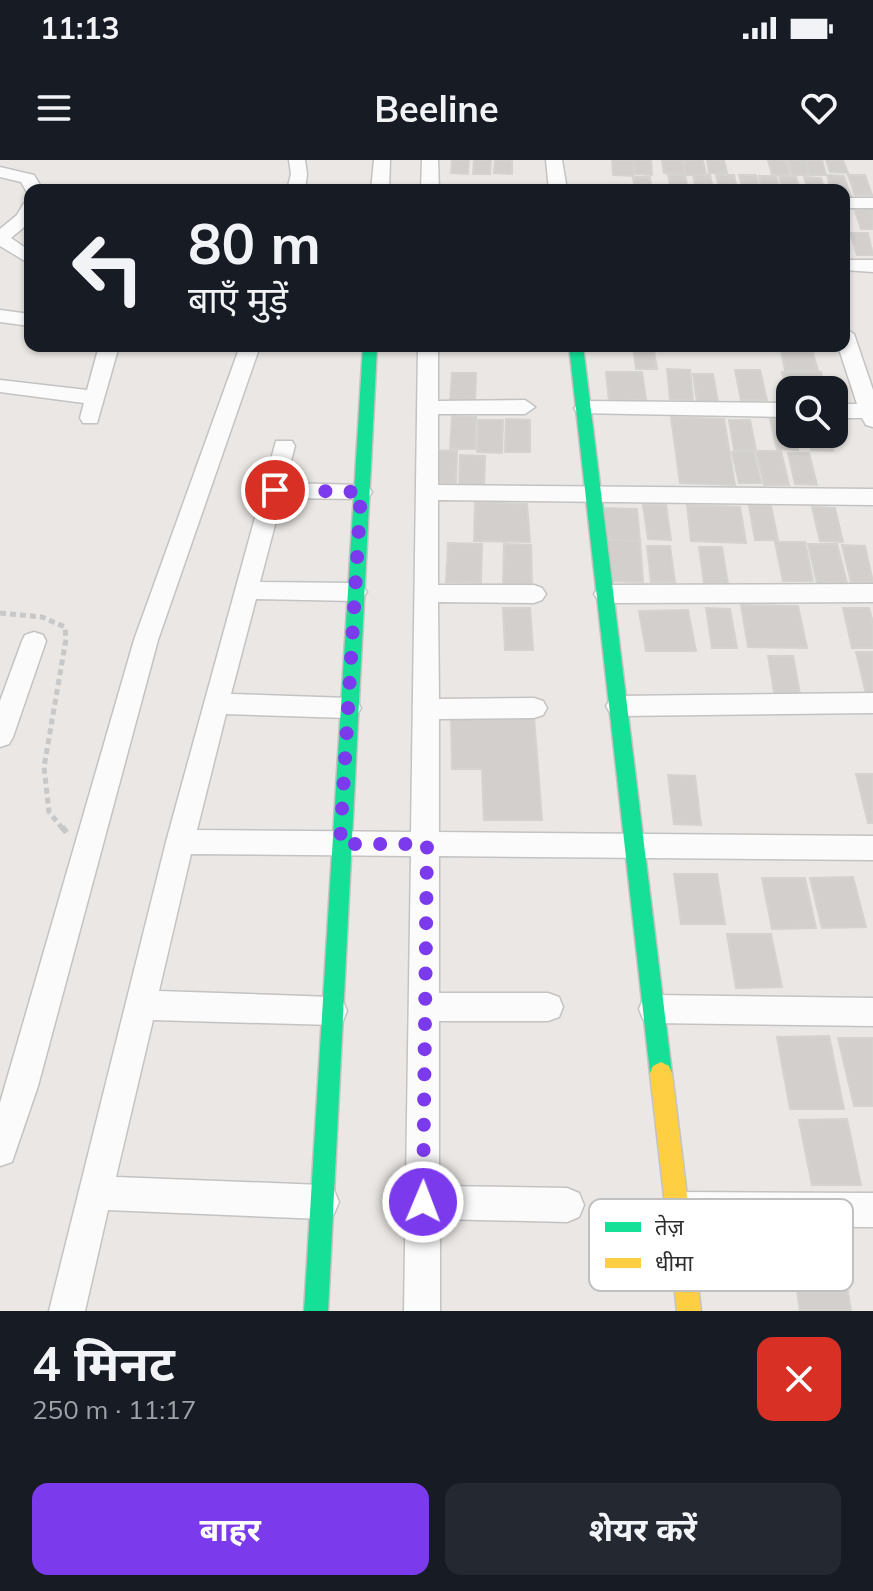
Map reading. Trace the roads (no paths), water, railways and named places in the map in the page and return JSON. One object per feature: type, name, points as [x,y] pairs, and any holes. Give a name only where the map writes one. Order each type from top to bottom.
[{"type":"street","points":[[296,184],[297,160]]},
{"type":"street","points":[[380,184],[382,160]]},
{"type":"street","points":[[430,160],[430,184]]},
{"type":"street","points":[[554,160],[557,184]]},
{"type":"street","points":[[0,172],[28,179],[31,184]]},
{"type":"street","points":[[850,203],[873,203]]},
{"type":"street","points":[[24,218],[0,238],[24,255]]},
{"type":"street","points":[[850,265],[873,266]]},
{"type":"street","points":[[0,316],[24,319]]},
{"type":"street","points":[[848,412],[872,415],[850,351]]},
{"type":"street","points":[[90,418],[108,352]]},
{"type":"street","points":[[0,1150],[22,1086],[146,640],[248,352]]},
{"type":"street","points":[[316,1311],[370,352]]},
{"type":"street","points":[[422,1311],[428,352]]},
{"type":"street","points":[[577,352],[677,1199]]},
{"type":"street","points":[[0,386],[96,398]]},
{"type":"street","points":[[428,408],[525,407]]},
{"type":"street","points":[[584,408],[776,410]]},
{"type":"street","points":[[67,1311],[180,842],[275,490],[284,446]]},
{"type":"street","points":[[275,490],[361,492]]},
{"type":"street","points":[[427,492],[873,497]]},
{"type":"street","points":[[248,590],[355,592]]},
{"type":"street","points":[[426,593],[534,594]]},
{"type":"street","points":[[606,594],[873,593]]},
{"type":"street","points":[[0,737],[8,693],[34,641]]},
{"type":"street","points":[[619,706],[873,703]]},
{"type":"street","points":[[217,704],[348,708]]},
{"type":"street","points":[[425,709],[534,708]]},
{"type":"street","points":[[180,842],[873,848]]},
{"type":"street","points":[[141,1005],[332,1011]]},
{"type":"street","points":[[425,1007],[548,1007]]},
{"type":"street","points":[[654,1009],[873,1012]]},
{"type":"street","points":[[95,1193],[322,1202]]},
{"type":"street","points":[[423,1202],[567,1205]]},
{"type":"street","points":[[853,1210],[873,1210]]},
{"type":"street","points":[[687,1291],[689,1311]]}]
